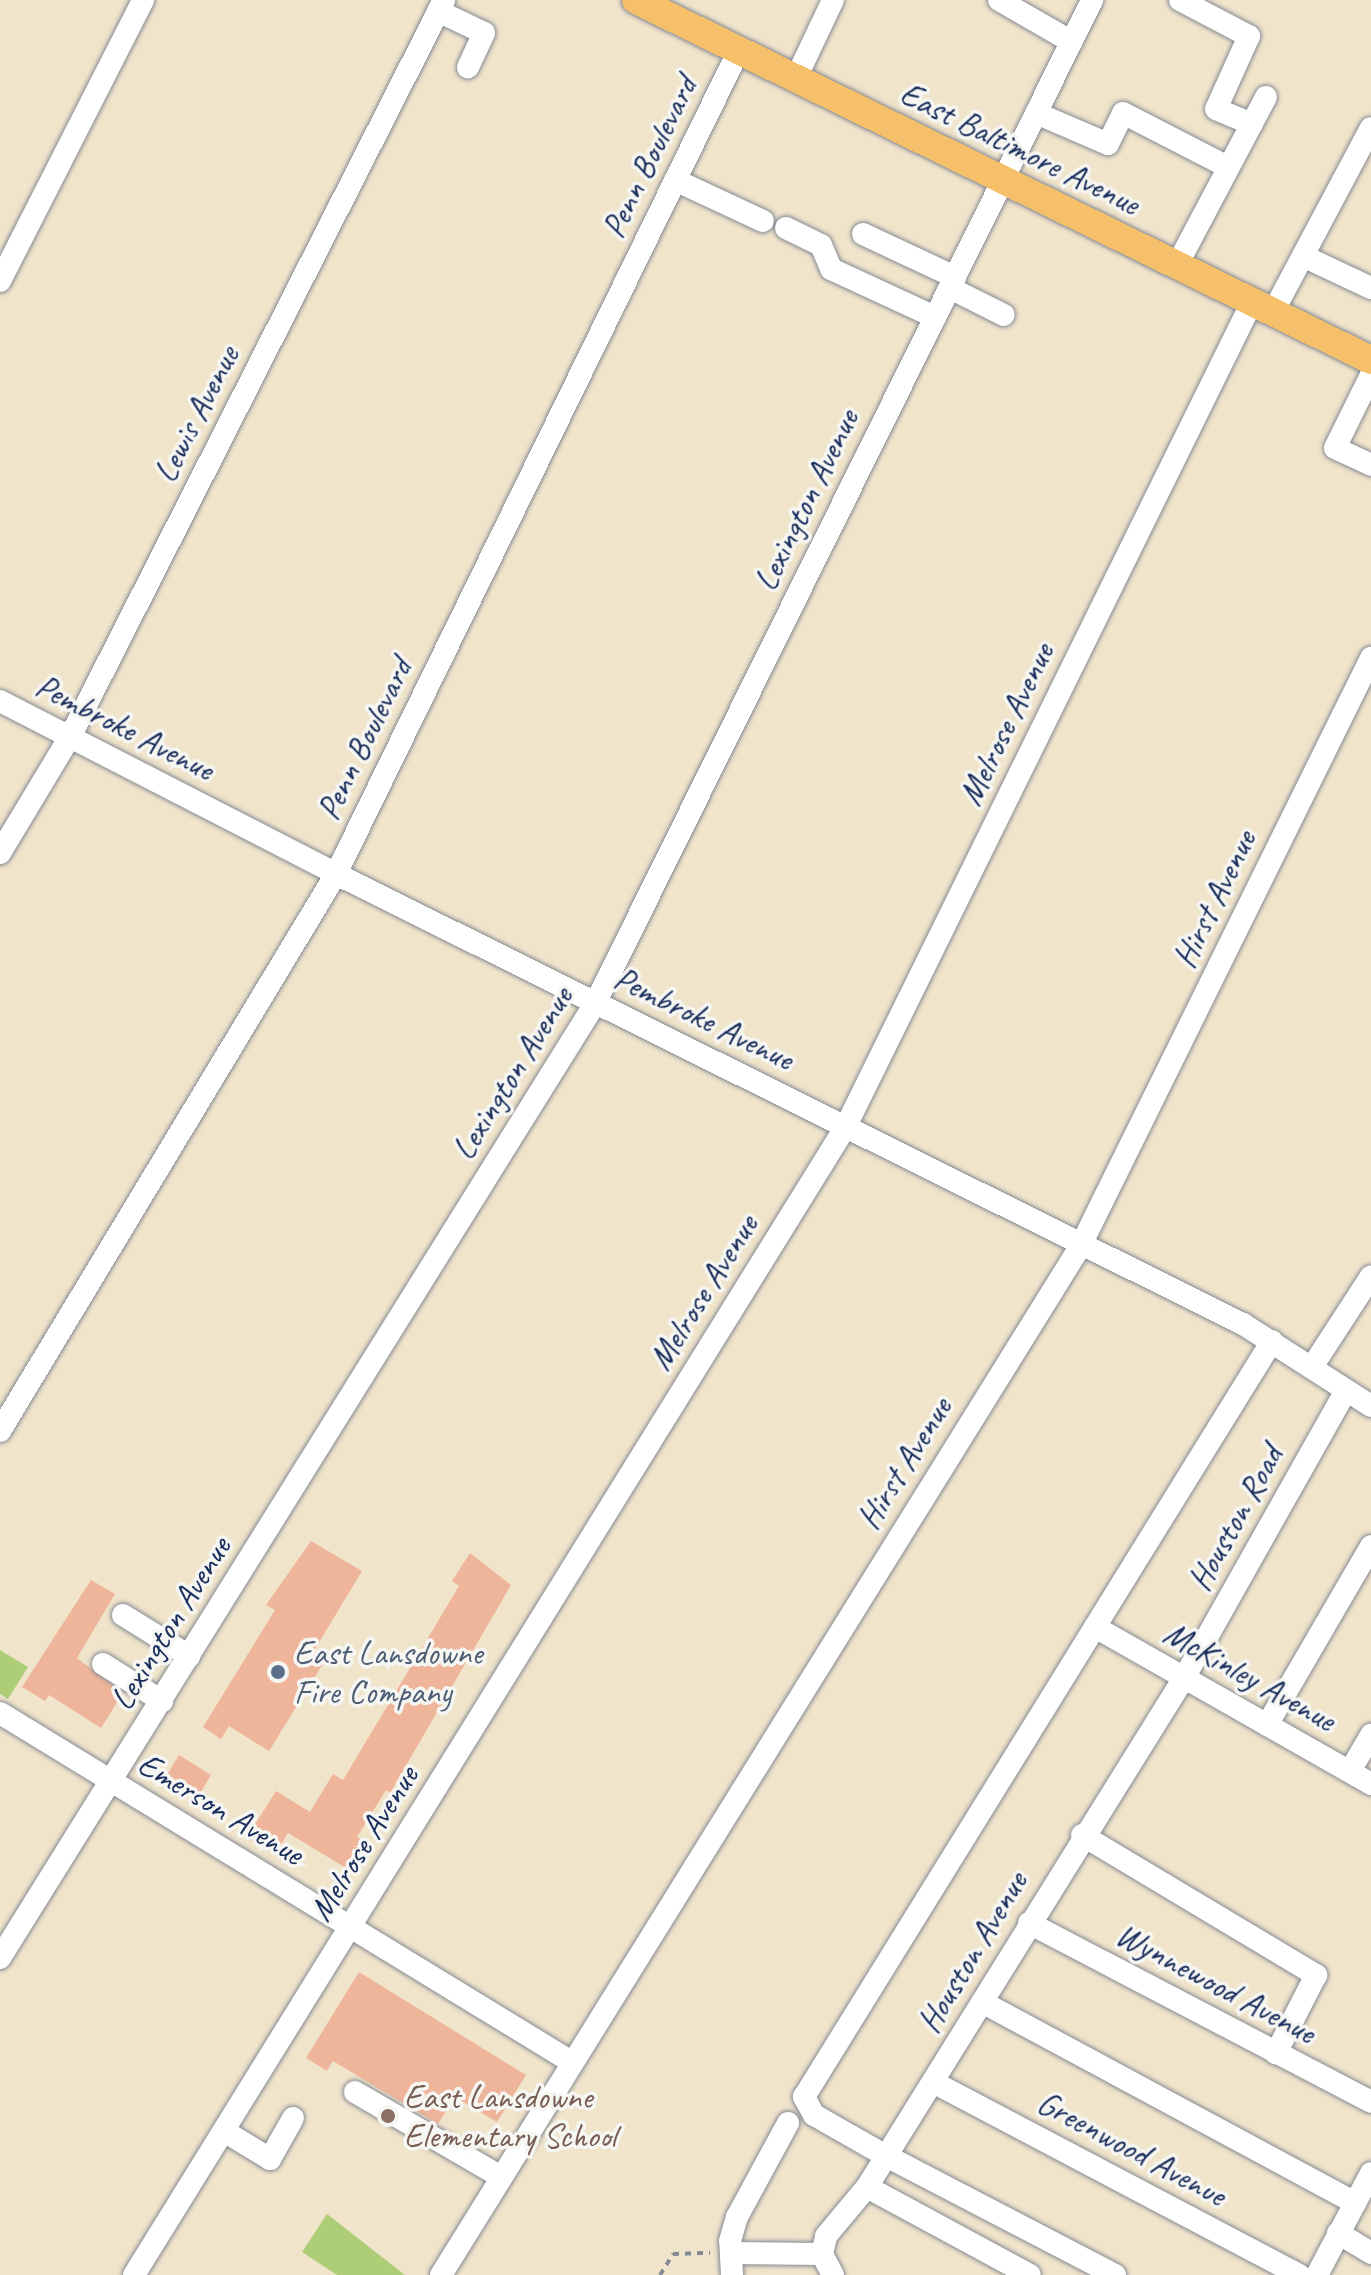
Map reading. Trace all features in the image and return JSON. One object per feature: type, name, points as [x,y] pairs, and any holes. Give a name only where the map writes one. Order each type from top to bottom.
[{"type":"main road","name":"East Baltimore Avenue","points":[[652,3],[739,50],[1371,360]]},
{"type":"street","points":[[0,281],[143,0]]},
{"type":"street","points":[[796,78],[833,0]]},
{"type":"street","points":[[999,0],[1072,42]]},
{"type":"street","name":"Lexington Avenue","points":[[0,1958],[596,1002],[1092,0]]},
{"type":"street","points":[[1180,0],[1249,36],[1216,109],[1252,124]]},
{"type":"street","points":[[441,5],[484,33],[468,68]]},
{"type":"street","name":"Lewis Avenue","points":[[0,853],[71,735],[441,5]]},
{"type":"street","name":"Penn Boulevard","points":[[0,1431],[336,874],[739,50]]},
{"type":"street","points":[[1177,265],[1266,97]]},
{"type":"street","points":[[1036,113],[1108,144],[1123,113],[1228,167]]},
{"type":"street","name":"Melrose Avenue","points":[[134,2275],[846,1126],[1263,307],[1303,256],[1371,128]]},
{"type":"street","points":[[675,180],[763,221]]},
{"type":"street","points":[[786,228],[821,245],[831,269],[935,317]]},
{"type":"street","points":[[863,234],[952,282],[1004,315]]},
{"type":"street","points":[[1303,256],[1371,288]]},
{"type":"street","points":[[1371,375],[1335,448],[1371,465]]},
{"type":"street","name":"Hirst Avenue","points":[[441,2275],[570,2061],[1081,1245],[1371,658]]},
{"type":"street","name":"Pembroke Avenue","points":[[0,701],[336,874],[1272,1341],[1371,1406]]},
{"type":"street","points":[[1312,1367],[1371,1276]]},
{"type":"street","points":[[1115,2275],[886,2156],[814,2115],[804,2097],[1272,1341]]},
{"type":"street","name":"Houston Road","points":[[1184,1678],[1346,1390]]},
{"type":"street","points":[[1267,1725],[1371,1546]]},
{"type":"street","points":[[123,1615],[189,1656]]},
{"type":"street","name":"McKinley Avenue","points":[[1095,1627],[1371,1784]]},
{"type":"street","points":[[103,1664],[162,1701]]},
{"type":"street","name":"Houston Avenue","points":[[826,2263],[833,2226],[867,2187],[1082,1835],[1184,1678]]},
{"type":"street","name":"Emerson Avenue","points":[[0,1713],[570,2061]]},
{"type":"street","points":[[1350,1771],[1371,1735]]},
{"type":"street","points":[[1082,1835],[1316,1975],[1276,2053]]},
{"type":"street","name":"Wynnewood Avenue","points":[[1029,1923],[1371,2102]]},
{"type":"street","points":[[982,2002],[1355,2203]]},
{"type":"street","name":"Greenwood Avenue","points":[[933,2082],[1299,2275]]},
{"type":"street","points":[[355,2092],[501,2177]]},
{"type":"street","points":[[224,2131],[270,2159],[293,2118]]},
{"type":"street","points":[[788,2123],[737,2217],[731,2264],[826,2263]]},
{"type":"street","points":[[1317,2275],[1371,2173]]},
{"type":"street","points":[[867,2187],[1030,2275]]},
{"type":"street","points":[[1338,2233],[1371,2253]]},
{"type":"path","points":[[660,2275],[673,2254],[731,2264]]},
{"type":"green space","points":[[0,1650],[28,1667],[8,1699],[0,1694]]},
{"type":"green space","points":[[327,2214],[405,2275],[337,2275],[302,2252]]},
{"type":"building","points":[[311,1541],[362,1571],[312,1654],[324,1662],[269,1751],[229,1726],[221,1739],[203,1727],[275,1610],[266,1605]]},
{"type":"building","points":[[470,1553],[511,1585],[390,1793],[386,1790],[357,1837],[362,1840],[346,1868],[288,1833],[275,1854],[247,1837],[276,1791],[310,1812],[333,1774],[343,1780],[459,1586],[452,1581]]},
{"type":"building","points":[[91,1580],[115,1594],[77,1658],[123,1693],[101,1728],[49,1695],[45,1701],[22,1687]]},
{"type":"building","points":[[179,1755],[211,1775],[196,1800],[164,1780]]},
{"type":"building","points":[[359,1972],[526,2075],[497,2122],[455,2097],[438,2124],[333,2061],[327,2071],[306,2058]]},
{"type":"place","name":"East Lansdowne Fire Company","points":[[278,1672]]},
{"type":"place","name":"East Lansdowne Elementary School","points":[[388,2116]]}]
